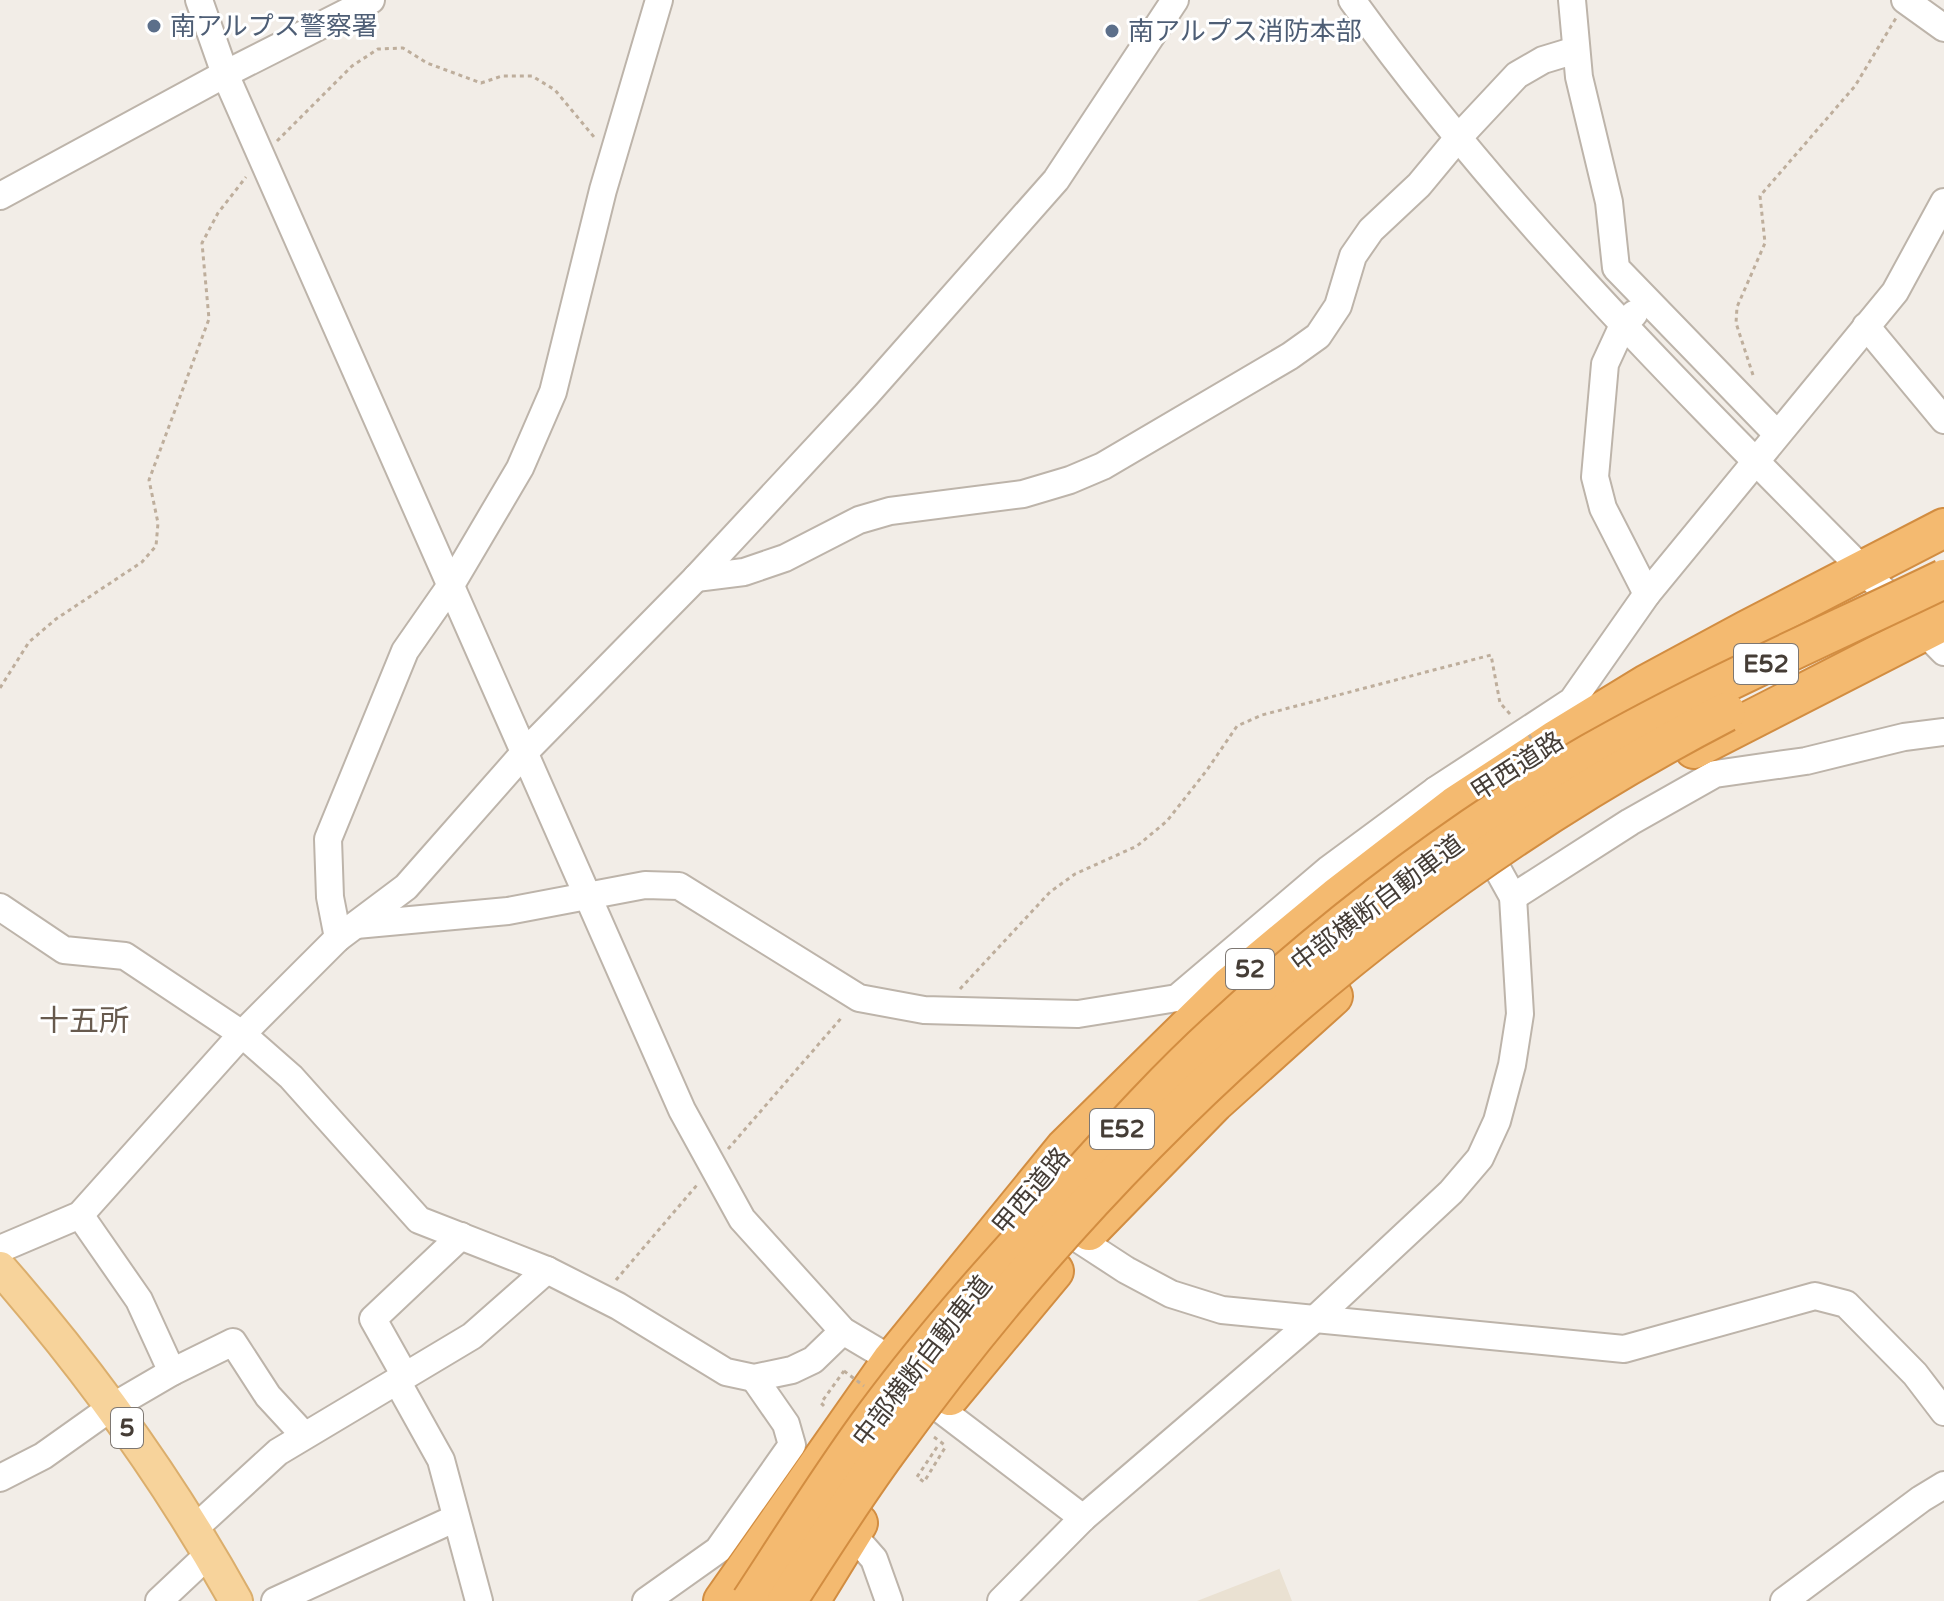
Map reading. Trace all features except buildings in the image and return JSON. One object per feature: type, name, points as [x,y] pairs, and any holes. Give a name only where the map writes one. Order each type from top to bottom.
[{"type":"highway","name":"甲西道路","points":[[723,1601],[892,1360],[1065,1148],[1230,986],[1337,897],[1445,798],[1557,739],[1647,684],[1944,528]]},
{"type":"highway","name":"中部横断自動車道","points":[[751,1601],[868,1426],[988,1276],[1134,1116],[1222,1028],[1318,944],[1408,874],[1591,754],[1680,706],[1944,579]]},
{"type":"highway","name":"中部横断自動車道","points":[[787,1601],[893,1443],[1010,1294],[1151,1138],[1241,1049],[1335,969],[1425,899],[1603,779],[1944,598]]},
{"type":"highway","points":[[810,1601],[879,1490],[940,1409],[1080,1240],[1214,1103],[1353,978],[1506,884],[1594,808],[1699,746],[1937,635]]},
{"type":"main road","name":"5","points":[[5,1283],[112,1407],[202,1541],[236,1601]]},
{"type":"street","points":[[199,0],[225,74],[682,1110],[742,1219],[843,1331],[892,1360],[940,1409],[1083,1518]]},
{"type":"street","points":[[0,196],[225,74],[371,0]]},
{"type":"street","points":[[347,931],[330,897],[328,839],[405,651],[451,585],[520,468],[553,392],[612,158],[659,0]]},
{"type":"street","points":[[0,1249],[80,1215],[242,1034],[347,931],[406,887],[525,752],[696,578],[866,395],[1056,180],[1175,0]]},
{"type":"street","points":[[1352,0],[1458,138],[1623,325],[1862,570],[1937,635]]},
{"type":"street","points":[[1572,0],[1579,77],[1609,202],[1616,268],[1777,434]]},
{"type":"street","points":[[1912,2],[1944,28]]},
{"type":"street","points":[[696,578],[744,572],[785,558],[859,520],[890,511],[1023,494],[1103,466],[1318,336],[1338,306],[1353,256],[1371,230],[1419,185],[1517,75],[1543,60],[1576,50]]},
{"type":"street","points":[[347,931],[508,911],[645,885],[679,886],[859,998],[936,1010],[1078,1014],[1177,998],[1329,869],[1445,798],[1525,732],[1572,701],[1647,594],[1895,292],[1944,202]]},
{"type":"street","points":[[1647,301],[1623,325],[1605,364],[1595,477],[1603,508],[1647,594]]},
{"type":"street","points":[[1866,326],[1944,420]]},
{"type":"street","points":[[1506,884],[1630,822],[1715,774],[1806,761],[1904,737],[1944,732]]},
{"type":"street","points":[[1001,1601],[1083,1518],[1315,1319],[1451,1192],[1480,1158],[1497,1121],[1512,1065],[1520,1014],[1506,884],[1445,798]]},
{"type":"street","points":[[0,907],[64,950],[125,956],[242,1034],[291,1077],[419,1220],[547,1270],[618,1306],[726,1372],[754,1378],[792,1370],[813,1360],[843,1331]]},
{"type":"street","points":[[80,1215],[139,1300],[172,1372]]},
{"type":"street","points":[[461,1236],[373,1319],[441,1460],[479,1601]]},
{"type":"street","points":[[1080,1240],[1171,1294],[1222,1310],[1624,1349],[1815,1296],[1846,1304],[1915,1374],[1944,1412]]},
{"type":"street","points":[[159,1601],[202,1541],[278,1452],[472,1336],[547,1270]]},
{"type":"street","points":[[0,1478],[43,1456],[112,1407],[172,1372],[233,1342],[268,1396],[304,1435]]},
{"type":"street","points":[[646,1601],[718,1550],[792,1445],[786,1424],[754,1378]]},
{"type":"street","points":[[1784,1601],[1944,1485]]},
{"type":"street","points":[[275,1601],[456,1518]]},
{"type":"street","points":[[852,1534],[874,1559],[889,1601]]},
{"type":"path","points":[[1755,381],[1736,323],[1737,307],[1765,243],[1760,196],[1855,86],[1912,2]]},
{"type":"path","points":[[0,688],[29,642],[56,619],[142,562],[156,546],[158,523],[149,480],[209,319],[202,243],[218,213],[262,156],[352,66],[378,49],[403,48],[427,63],[481,83],[502,76],[532,76],[555,90],[612,158]]},
{"type":"path","points":[[936,1010],[973,978],[1050,892],[1075,874],[1137,846],[1167,821],[1237,726],[1262,715],[1491,655],[1500,703],[1525,732]]},
{"type":"path","points":[[937,1447],[917,1477],[924,1482],[946,1446]]},
{"type":"shaded area","points":[[1279,1569],[1292,1601],[1197,1601]]},
{"type":"place","name":"南アルプス警察署","points":[[154,26]]},
{"type":"place","name":"南アルプス消防本部","points":[[1112,31]]},
{"type":"district","name":"十五所","points":[[84,1021]]}]
